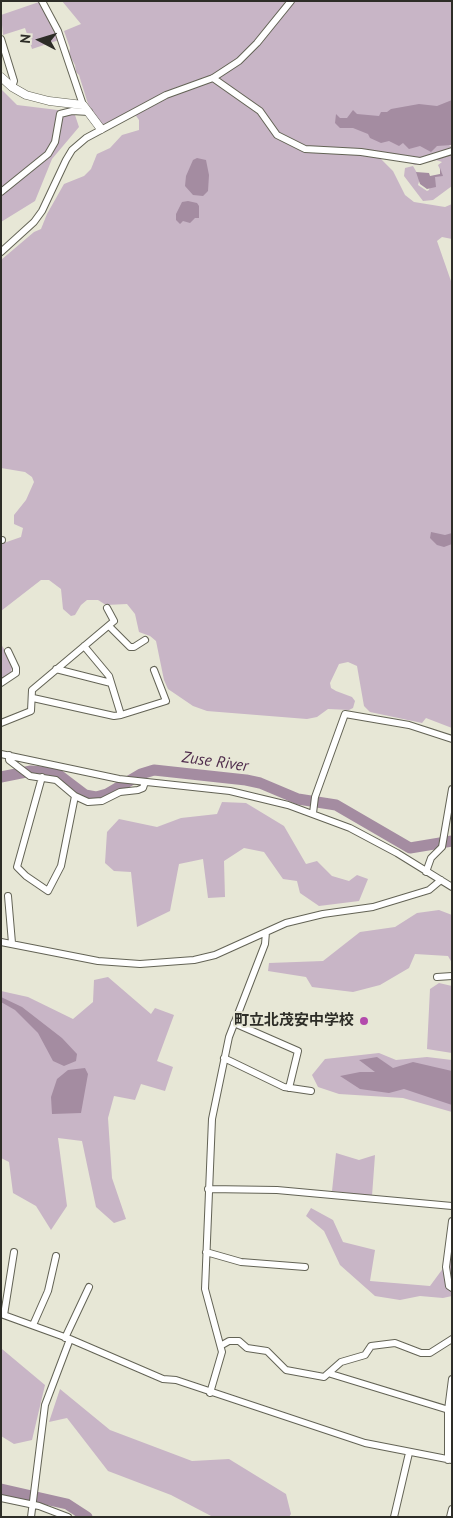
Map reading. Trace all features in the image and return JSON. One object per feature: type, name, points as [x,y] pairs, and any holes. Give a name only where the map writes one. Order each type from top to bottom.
[{"type":"main road","points":[[1,78],[12,88],[26,95],[49,101],[84,106],[101,129]]},
{"type":"street","points":[[42,1],[58,31],[84,106]]},
{"type":"street","points":[[1,252],[34,222],[42,211],[72,150],[86,138],[101,129],[166,95],[213,78],[239,61],[290,1]]},
{"type":"street","points":[[1,39],[14,81],[12,88]]},
{"type":"street","points":[[213,78],[260,111],[277,135],[305,149],[361,152],[420,161],[452,151]]},
{"type":"street","points":[[1,192],[48,154],[55,142],[60,114],[72,110],[90,112]]},
{"type":"street","points":[[1,722],[31,712],[32,690],[114,620],[107,608]]},
{"type":"street","points":[[108,626],[130,647],[134,647],[145,640]]},
{"type":"street","points":[[84,646],[109,676],[121,715]]},
{"type":"street","points":[[1,683],[16,673],[16,668],[8,651]]},
{"type":"street","points":[[56,669],[112,683]]},
{"type":"street","points":[[33,698],[114,716],[121,715],[166,701],[154,670]]},
{"type":"street","points":[[313,810],[315,797],[345,714],[408,725],[452,739]]},
{"type":"street","points":[[5,754],[119,779],[230,792],[313,810],[365,836],[452,887]]},
{"type":"street","points":[[5,754],[9,760],[25,772],[42,778],[56,780],[75,796],[88,802],[102,801],[120,792],[143,788],[142,782]]},
{"type":"street","points":[[25,772],[28,759]]},
{"type":"street","points":[[42,778],[17,866],[26,876],[48,891],[61,866],[75,796]]},
{"type":"street","points":[[426,872],[431,858],[442,847],[442,838],[452,789]]},
{"type":"street","points":[[1,942],[80,959],[140,964],[194,960],[215,956],[286,923],[303,918],[373,907],[429,890],[440,880]]},
{"type":"street","points":[[8,896],[12,943]]},
{"type":"street","points":[[210,1393],[220,1364],[222,1345],[205,1289],[212,1119],[224,1058],[234,1023],[265,944],[266,932]]},
{"type":"street","points":[[437,978],[452,976]]},
{"type":"street","points":[[234,1023],[298,1051],[289,1088]]},
{"type":"street","points":[[224,1058],[289,1088],[311,1090]]},
{"type":"street","points":[[208,1189],[277,1190],[452,1206]]},
{"type":"street","points":[[452,1222],[446,1267],[449,1286],[452,1288]]},
{"type":"street","points":[[14,1252],[3,1315],[68,1338],[164,1379],[176,1380],[210,1393],[365,1443],[450,1460],[452,1379]]},
{"type":"street","points":[[206,1252],[241,1262],[304,1268]]},
{"type":"street","points":[[33,1325],[48,1291],[56,1256]]},
{"type":"street","points":[[31,1517],[45,1405],[68,1338],[89,1286]]},
{"type":"street","points":[[222,1345],[229,1341],[239,1341],[247,1348],[267,1351],[286,1370],[324,1377],[331,1374],[341,1362],[365,1355],[371,1346],[396,1342],[421,1353],[430,1353],[452,1339]]},
{"type":"street","points":[[331,1374],[450,1411]]},
{"type":"street","points":[[394,1517],[409,1453]]},
{"type":"street","points":[[1,1498],[32,1504],[68,1517]]},
{"type":"street","points":[[450,1517],[452,1509]]},
{"type":"shaded area","points":[[62,1],[452,1],[452,102],[402,141],[446,143],[452,147],[452,186],[433,200],[423,201],[404,176],[405,168],[413,166],[420,178],[418,185],[427,191],[433,176],[442,174],[438,165],[442,162],[436,160],[415,165],[392,156],[381,159],[393,171],[405,195],[414,202],[445,207],[452,204],[452,239],[442,237],[437,241],[452,284],[452,728],[426,718],[422,723],[370,712],[364,706],[357,666],[348,662],[339,664],[330,683],[331,688],[352,697],[355,701],[353,708],[349,710],[328,709],[317,717],[307,719],[207,711],[193,706],[168,689],[164,680],[156,641],[150,636],[139,632],[135,614],[127,604],[106,605],[98,600],[87,600],[81,605],[75,615],[71,616],[63,609],[61,589],[49,580],[41,580],[1,611],[1,544],[21,537],[23,528],[14,524],[14,515],[26,500],[34,482],[32,477],[25,472],[1,468],[1,260],[34,232],[41,229],[64,184],[84,176],[91,169],[97,154],[110,148],[122,135],[139,130],[139,120],[132,110],[102,125],[88,104],[79,75],[69,54],[70,48],[64,31],[81,24]]},
{"type":"shaded area","points":[[39,2],[59,40],[32,49],[25,28],[3,35],[1,15]]},
{"type":"shaded area","points":[[1,89],[17,105],[74,112],[79,127],[52,159],[35,201],[1,222]]},
{"type":"shaded area","points":[[452,100],[452,145],[437,146],[431,152],[420,146],[409,149],[403,143],[399,146],[389,141],[381,143],[370,138],[368,134],[353,128],[340,128],[335,123],[336,114],[340,118],[347,118],[353,110],[357,114],[379,116],[381,112],[387,112],[391,109],[419,104],[437,106]]},
{"type":"shaded area","points":[[197,158],[206,160],[209,175],[208,191],[203,196],[193,195],[185,186],[186,176],[193,160]]},
{"type":"shaded area","points":[[440,168],[443,176],[435,177],[436,187],[427,189],[420,184],[416,172],[429,173],[430,176],[440,174]]},
{"type":"shaded area","points":[[182,202],[197,203],[199,206],[199,218],[195,218],[190,223],[183,221],[180,224],[176,220],[176,214]]},
{"type":"shaded area","points":[[431,532],[445,535],[452,533],[452,544],[444,547],[437,545],[430,538]]},
{"type":"shaded area","points":[[1,644],[13,664],[11,672],[1,679]]},
{"type":"shaded area","points":[[222,802],[246,803],[284,826],[306,864],[317,861],[332,876],[349,881],[357,875],[368,879],[359,901],[319,906],[300,893],[297,881],[283,879],[264,852],[244,848],[224,861],[225,897],[208,898],[203,859],[179,864],[170,911],[137,927],[131,872],[114,871],[105,863],[107,832],[119,819],[157,827],[181,818],[217,814]]},
{"type":"shaded area","points":[[439,910],[452,915],[452,963],[448,956],[415,954],[409,968],[380,985],[353,992],[312,987],[306,977],[268,971],[269,963],[323,961],[360,932],[395,927],[417,913]]},
{"type":"shaded area","points":[[108,977],[151,1014],[155,1008],[174,1015],[157,1061],[173,1067],[165,1091],[141,1084],[135,1100],[114,1096],[108,1118],[112,1178],[126,1219],[114,1223],[96,1207],[82,1141],[58,1138],[67,1206],[51,1230],[36,1206],[13,1193],[9,1162],[1,1158],[1,991],[28,997],[73,1019],[93,1002],[94,980]]},
{"type":"shaded area","points":[[439,983],[452,986],[452,1053],[427,1049],[430,989]]},
{"type":"shaded area","points":[[1,997],[22,1007],[62,1038],[77,1054],[76,1061],[64,1066],[53,1061],[38,1033],[15,1010],[1,1002]]},
{"type":"shaded area","points":[[379,1053],[396,1060],[427,1057],[452,1060],[452,1112],[403,1098],[339,1094],[318,1087],[312,1075],[325,1059]]},
{"type":"shaded area","points":[[377,1057],[393,1068],[413,1062],[452,1071],[452,1105],[404,1089],[389,1093],[360,1089],[340,1076],[360,1072],[375,1072],[359,1060]]},
{"type":"shaded area","points":[[85,1068],[88,1074],[81,1113],[52,1114],[51,1097],[57,1079],[68,1070]]},
{"type":"shaded area","points":[[336,1153],[359,1160],[375,1155],[372,1196],[332,1191]]},
{"type":"shaded area","points":[[311,1208],[333,1220],[343,1242],[375,1250],[370,1281],[430,1286],[444,1267],[452,1225],[452,1296],[443,1298],[420,1296],[400,1300],[375,1296],[340,1265],[324,1231],[306,1216]]},
{"type":"shaded area","points":[[2,1349],[45,1385],[32,1440],[14,1444],[1,1436]]},
{"type":"shaded area","points":[[60,1389],[110,1430],[192,1461],[229,1459],[286,1494],[291,1514],[289,1517],[213,1517],[171,1495],[108,1471],[67,1418],[49,1422]]},
{"type":"waterway","name":"Zuse River","points":[[1,777],[31,771],[56,773],[85,795],[96,797],[107,794],[141,774],[154,770],[246,780],[260,783],[298,799],[336,805],[410,848],[452,841]]},
{"type":"waterway","points":[[1,1489],[67,1504],[87,1517]]},
{"type":"place","name":"町立北茂安中学校","points":[[364,1021]]}]
